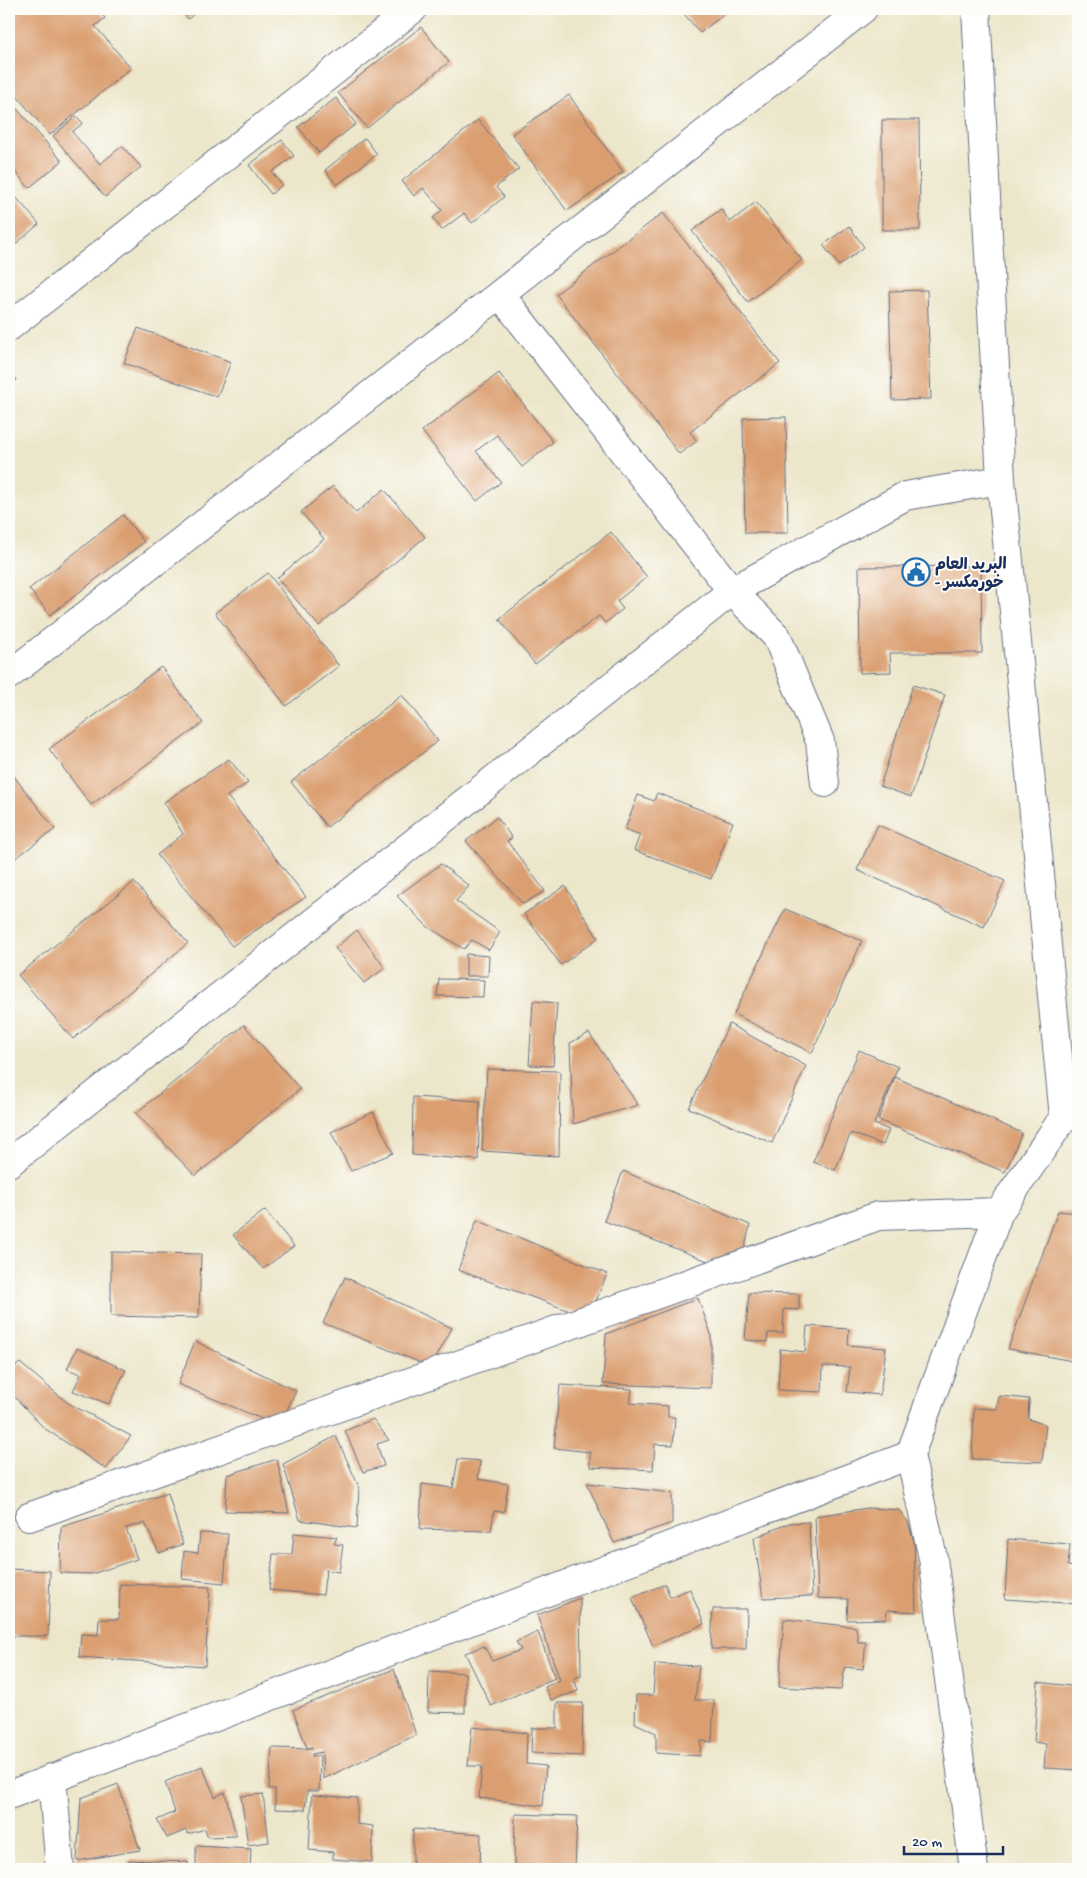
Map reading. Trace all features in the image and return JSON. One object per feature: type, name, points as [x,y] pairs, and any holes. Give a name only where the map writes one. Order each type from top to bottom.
[{"type":"street","points":[[9,327],[413,9]]},
{"type":"street","points":[[9,675],[500,294],[863,9]]},
{"type":"street","points":[[974,1869],[933,1558],[910,1455],[998,1212],[1071,1117],[1001,480],[976,9]]},
{"type":"street","points":[[500,294],[732,591],[777,638],[820,741],[825,783]]},
{"type":"street","points":[[9,1163],[732,591],[905,496],[1001,480]]},
{"type":"street","points":[[29,1517],[878,1216],[998,1212]]},
{"type":"street","points":[[9,1795],[910,1455]]},
{"type":"street","points":[[52,1778],[60,1869]]},
{"type":"building","points":[[12,9],[97,9],[105,18],[95,26],[131,68],[50,135],[9,87],[9,12]]},
{"type":"building","points":[[179,9],[200,9],[188,19]]},
{"type":"building","points":[[680,9],[730,9],[700,33]]},
{"type":"building","points":[[421,27],[449,62],[367,128],[338,93]]},
{"type":"building","points":[[569,95],[623,172],[567,211],[512,134]]},
{"type":"building","points":[[336,98],[356,124],[319,153],[298,127]]},
{"type":"building","points":[[12,103],[62,161],[29,188],[9,164],[9,106]]},
{"type":"building","points":[[76,116],[83,123],[72,132],[100,164],[122,146],[141,167],[105,197],[53,136]]},
{"type":"building","points":[[478,120],[519,169],[496,187],[504,197],[472,223],[464,213],[442,230],[433,218],[442,210],[423,188],[414,196],[402,181]]},
{"type":"building","points":[[882,120],[919,120],[920,230],[882,230]]},
{"type":"building","points":[[365,138],[377,154],[337,185],[325,170]]},
{"type":"building","points":[[282,140],[294,156],[272,172],[282,185],[271,194],[249,165]]},
{"type":"building","points":[[9,189],[39,224],[9,250]]},
{"type":"building","points":[[756,202],[802,260],[748,302],[692,231],[721,209],[730,222]]},
{"type":"building","points":[[663,213],[780,363],[690,432],[697,441],[679,454],[556,294]]},
{"type":"building","points":[[849,226],[864,247],[839,266],[823,245]]},
{"type":"building","points":[[927,290],[931,399],[892,400],[889,291]]},
{"type":"building","points":[[138,328],[231,362],[217,397],[124,363]]},
{"type":"building","points":[[9,370],[17,380],[9,386]]},
{"type":"building","points":[[499,373],[553,442],[522,467],[497,435],[476,451],[501,482],[477,501],[422,431]]},
{"type":"building","points":[[786,417],[788,533],[745,533],[743,418]]},
{"type":"building","points":[[333,486],[356,513],[384,489],[425,537],[319,626],[277,578],[324,539],[301,512]]},
{"type":"building","points":[[123,515],[144,542],[50,615],[29,589]]},
{"type":"building","points":[[611,532],[647,577],[617,601],[623,609],[605,623],[599,616],[535,664],[499,619]]},
{"type":"building","points":[[981,566],[982,653],[890,653],[891,672],[860,673],[859,567]]},
{"type":"building","points":[[268,573],[339,666],[286,706],[215,613]]},
{"type":"building","points":[[161,667],[203,723],[91,805],[49,749]]},
{"type":"building","points":[[913,685],[945,695],[911,797],[880,786]]},
{"type":"building","points":[[402,695],[438,741],[327,827],[291,782]]},
{"type":"building","points":[[229,759],[248,783],[227,796],[306,897],[232,946],[157,855],[183,834],[164,802]]},
{"type":"building","points":[[9,770],[55,829],[9,863]]},
{"type":"building","points":[[657,793],[733,822],[711,879],[634,850],[640,835],[625,829],[638,795],[654,801]]},
{"type":"building","points":[[497,817],[512,838],[507,841],[545,891],[523,904],[466,841]]},
{"type":"building","points":[[878,825],[1005,881],[984,927],[857,870]]},
{"type":"building","points":[[441,864],[469,886],[456,901],[500,932],[489,950],[472,940],[464,949],[428,927],[397,896]]},
{"type":"building","points":[[134,882],[188,943],[73,1039],[18,975]]},
{"type":"building","points":[[565,886],[598,938],[561,965],[524,914]]},
{"type":"building","points":[[785,909],[862,941],[812,1053],[734,1014]]},
{"type":"building","points":[[357,930],[385,968],[364,983],[335,948]]},
{"type":"building","points":[[466,954],[489,956],[488,976],[466,976]]},
{"type":"building","points":[[439,979],[484,980],[483,997],[437,996]]},
{"type":"building","points":[[533,1001],[557,1003],[553,1066],[529,1065]]},
{"type":"building","points":[[729,1024],[806,1066],[772,1143],[689,1108]]},
{"type":"building","points":[[244,1025],[300,1089],[195,1176],[136,1113]]},
{"type":"building","points":[[589,1033],[638,1105],[573,1124],[570,1043]]},
{"type":"building","points":[[859,1050],[898,1067],[874,1124],[889,1130],[883,1145],[851,1133],[835,1170],[813,1162]]},
{"type":"building","points":[[487,1069],[560,1071],[559,1156],[482,1151]]},
{"type":"building","points":[[895,1077],[1022,1133],[1005,1172],[878,1120]]},
{"type":"building","points":[[413,1097],[480,1101],[478,1160],[412,1155]]},
{"type":"building","points":[[373,1112],[393,1153],[351,1171],[331,1132]]},
{"type":"building","points":[[623,1171],[750,1225],[739,1273],[604,1221]]},
{"type":"building","points":[[265,1210],[294,1246],[263,1269],[233,1235]]},
{"type":"building","points":[[1058,1211],[1078,1213],[1078,1362],[1008,1349]]},
{"type":"building","points":[[477,1220],[607,1274],[589,1318],[458,1270]]},
{"type":"building","points":[[111,1252],[201,1254],[199,1318],[111,1316]]},
{"type":"building","points":[[345,1277],[452,1328],[431,1367],[323,1323]]},
{"type":"building","points":[[749,1293],[799,1294],[799,1310],[784,1309],[783,1333],[768,1333],[767,1342],[745,1340]]},
{"type":"building","points":[[698,1298],[711,1334],[711,1388],[603,1384],[606,1334]]},
{"type":"building","points":[[807,1326],[849,1329],[848,1345],[886,1348],[880,1395],[847,1392],[850,1367],[823,1366],[822,1392],[778,1390],[780,1349],[805,1352]]},
{"type":"building","points":[[195,1341],[296,1391],[279,1426],[178,1384]]},
{"type":"building","points":[[77,1348],[126,1370],[109,1404],[73,1391],[81,1374],[67,1369]]},
{"type":"building","points":[[20,1363],[68,1403],[131,1436],[106,1469],[44,1428],[9,1391],[9,1372]]},
{"type":"building","points":[[560,1385],[632,1389],[630,1403],[668,1406],[668,1417],[675,1417],[673,1445],[655,1444],[653,1470],[590,1467],[590,1452],[554,1448]]},
{"type":"building","points":[[999,1396],[1029,1399],[1028,1419],[1046,1425],[1042,1462],[972,1459],[974,1408],[997,1409]]},
{"type":"building","points":[[373,1419],[389,1440],[377,1444],[384,1466],[363,1472],[345,1431]]},
{"type":"building","points":[[336,1436],[359,1487],[357,1528],[300,1520],[283,1464]]},
{"type":"building","points":[[277,1459],[289,1513],[225,1511],[227,1475]]},
{"type":"building","points":[[458,1459],[480,1461],[478,1479],[508,1484],[504,1512],[494,1511],[491,1531],[420,1529],[422,1484],[453,1488]]},
{"type":"building","points":[[587,1483],[672,1493],[672,1523],[614,1543]]},
{"type":"building","points":[[168,1493],[183,1544],[159,1553],[145,1523],[126,1528],[137,1559],[92,1574],[60,1573],[61,1527]]},
{"type":"building","points":[[868,1508],[899,1510],[908,1522],[914,1541],[916,1612],[887,1610],[886,1619],[847,1620],[848,1599],[818,1598],[815,1516]]},
{"type":"building","points":[[809,1522],[812,1596],[763,1598],[754,1538],[789,1523]]},
{"type":"building","points":[[200,1533],[228,1534],[224,1583],[182,1579],[184,1551],[198,1553]]},
{"type":"building","points":[[294,1533],[337,1537],[334,1544],[343,1545],[339,1572],[326,1570],[323,1595],[269,1590],[273,1554],[292,1554]]},
{"type":"building","points":[[1008,1539],[1070,1544],[1068,1566],[1078,1568],[1078,1604],[1005,1599]]},
{"type":"building","points":[[9,1569],[50,1571],[48,1636],[9,1636]]},
{"type":"building","points":[[120,1584],[210,1587],[205,1666],[79,1657],[81,1634],[98,1635],[99,1619],[119,1619]]},
{"type":"building","points":[[665,1584],[670,1597],[690,1589],[704,1624],[653,1646],[632,1598]]},
{"type":"building","points":[[580,1598],[581,1676],[574,1678],[578,1691],[551,1700],[545,1687],[560,1680],[537,1615]]},
{"type":"building","points":[[713,1609],[747,1609],[746,1649],[711,1649]]},
{"type":"building","points":[[784,1619],[856,1627],[858,1642],[866,1642],[863,1669],[845,1667],[841,1690],[779,1687]]},
{"type":"building","points":[[538,1632],[555,1678],[491,1706],[465,1653],[484,1646],[492,1661],[521,1650],[516,1642]]},
{"type":"building","points":[[655,1664],[699,1666],[695,1700],[714,1700],[712,1742],[701,1741],[700,1756],[656,1753],[656,1733],[635,1723],[636,1695],[653,1695]]},
{"type":"building","points":[[394,1669],[416,1735],[323,1779],[322,1752],[312,1754],[312,1756],[320,1756],[319,1791],[307,1791],[305,1810],[275,1809],[275,1789],[269,1789],[272,1748],[312,1749],[312,1747],[307,1748],[293,1710]]},
{"type":"building","points":[[429,1671],[465,1673],[465,1713],[428,1712]]},
{"type":"building","points":[[1038,1682],[1078,1687],[1078,1770],[1044,1768],[1046,1744],[1034,1742]]},
{"type":"building","points":[[557,1703],[583,1703],[582,1756],[531,1753],[532,1728],[557,1728]]},
{"type":"building","points":[[472,1727],[527,1733],[526,1764],[546,1766],[543,1806],[479,1798],[482,1766],[468,1766]]},
{"type":"building","points":[[202,1766],[215,1797],[225,1792],[236,1836],[208,1837],[205,1829],[188,1834],[186,1830],[167,1838],[157,1820],[175,1812],[165,1782]]},
{"type":"building","points":[[118,1784],[140,1850],[77,1861],[81,1798]]},
{"type":"building","points":[[263,1794],[269,1842],[248,1845],[241,1796]]},
{"type":"building","points":[[312,1795],[357,1798],[357,1824],[373,1826],[372,1862],[333,1859],[333,1852],[309,1850]]},
{"type":"building","points":[[515,1814],[577,1816],[575,1868],[514,1868]]},
{"type":"building","points":[[413,1829],[481,1834],[480,1869],[413,1869]]},
{"type":"building","points":[[196,1846],[251,1849],[250,1869],[196,1869]]},
{"type":"building","points":[[129,1860],[188,1862],[188,1869],[129,1869]]},
{"type":"building","points":[[258,1865],[328,1868],[328,1869],[258,1869]]},
{"type":"place","name":"البريد العام - خورمكسر","points":[[916,572]]}]
